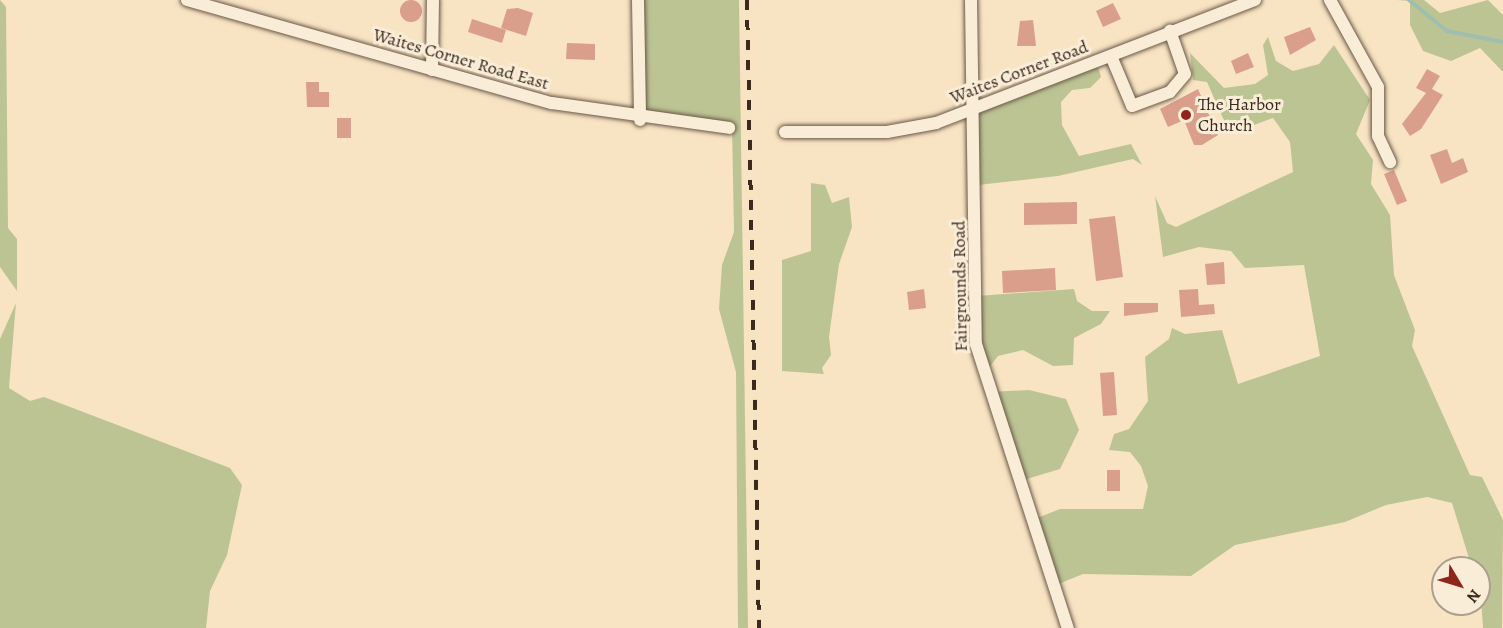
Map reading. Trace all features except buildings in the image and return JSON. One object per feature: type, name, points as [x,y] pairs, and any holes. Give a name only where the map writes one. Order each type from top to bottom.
[{"type":"street","name":"Waites Corner Road East","points":[[188,0],[552,103],[640,120],[729,128]]},
{"type":"street","points":[[432,70],[433,0]]},
{"type":"street","points":[[638,0],[640,120]]},
{"type":"street","name":"Fairgrounds Road","points":[[971,0],[977,105],[976,344],[1068,628]]},
{"type":"street","name":"Waites Corner Road","points":[[785,132],[912,129],[1255,0]]},
{"type":"street","points":[[1330,0],[1378,87],[1378,136],[1390,162]]},
{"type":"street","points":[[1111,56],[1132,106],[1170,92],[1185,74],[1170,31]]},
{"type":"green space","points":[[0,0],[6,7],[8,228],[17,239],[17,291],[0,267]]},
{"type":"green space","points":[[639,0],[739,0],[748,628],[738,628],[736,372],[719,309],[722,265],[734,232],[732,127],[645,121]]},
{"type":"green space","points":[[1397,0],[1424,0],[1440,13],[1488,0],[1503,15],[1503,72],[1480,48],[1451,61],[1423,51],[1410,25],[1410,1]]},
{"type":"green space","points":[[1268,37],[1276,61],[1293,71],[1319,64],[1334,45],[1370,100],[1356,134],[1373,160],[1371,184],[1390,215],[1394,275],[1415,330],[1412,346],[1470,475],[1482,477],[1503,520],[1502,628],[1483,628],[1482,616],[1491,616],[1491,556],[1468,556],[1452,503],[1427,497],[1386,505],[1345,522],[1235,545],[1191,576],[1083,574],[1056,585],[1037,518],[1060,509],[1143,509],[1148,486],[1141,466],[1130,452],[1109,450],[1114,434],[1129,429],[1148,401],[1145,357],[1169,339],[1172,328],[1185,334],[1222,330],[1238,384],[1320,356],[1304,265],[1245,268],[1231,251],[1199,247],[1163,257],[1155,196],[1167,223],[1176,227],[1293,172],[1290,142],[1273,118],[1230,134],[1207,82],[1193,80],[1190,53],[1224,88],[1255,84],[1268,75],[1263,45]]},
{"type":"green space","points":[[1097,63],[1101,77],[1090,88],[1072,90],[1061,102],[1062,125],[1079,156],[1131,144],[1142,165],[1133,159],[1058,176],[978,185],[979,104]]},
{"type":"green space","points":[[811,183],[825,185],[832,203],[849,197],[852,227],[839,264],[829,337],[831,355],[822,368],[824,374],[782,371],[782,260],[811,251]]},
{"type":"green space","points":[[1074,289],[1077,301],[1092,311],[1110,311],[1101,324],[1074,338],[1073,365],[1053,366],[1023,350],[998,356],[984,374],[987,385],[982,370],[977,296]]},
{"type":"green space","points":[[16,303],[9,388],[30,401],[44,397],[230,468],[242,485],[227,555],[210,591],[206,628],[0,628],[0,339]]},
{"type":"green space","points":[[1029,390],[1066,399],[1079,430],[1060,469],[1020,481],[989,392]]},
{"type":"waterway","points":[[1409,0],[1447,31],[1503,42]]},
{"type":"railway","points":[[747,0],[759,628]]},
{"type":"place","name":"The Harbor Church","points":[[1186,115]]}]
